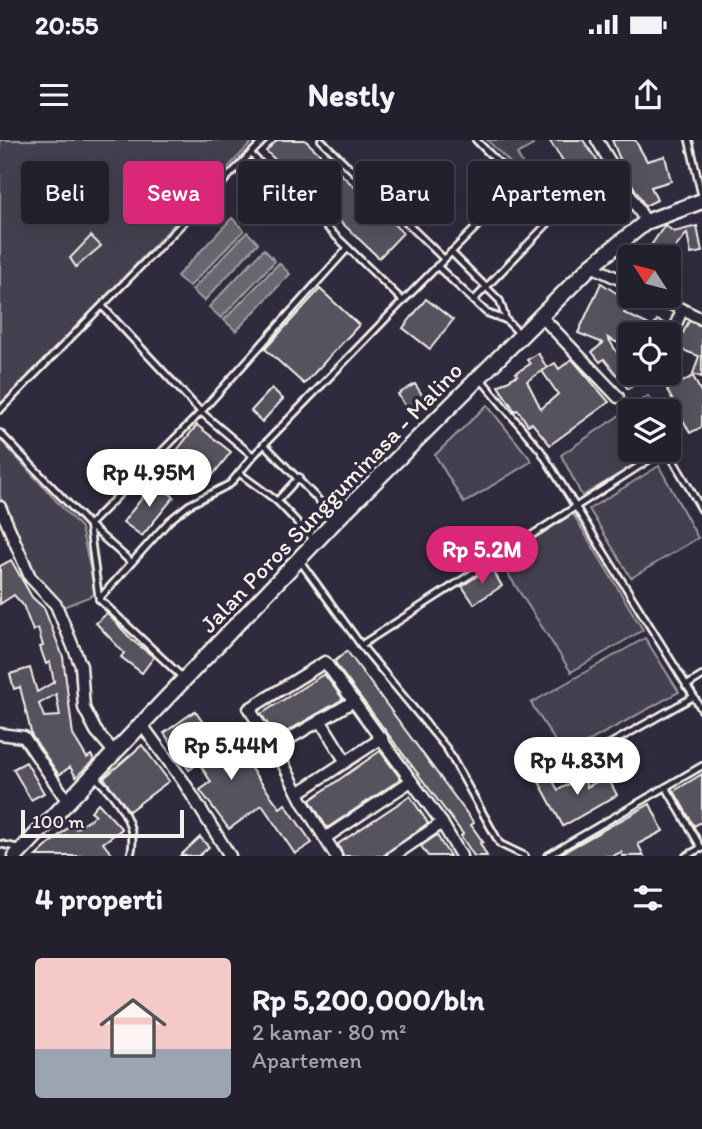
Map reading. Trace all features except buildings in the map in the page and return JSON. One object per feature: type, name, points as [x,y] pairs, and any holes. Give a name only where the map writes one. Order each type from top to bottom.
[{"type":"main road","name":"Jalan Poros Sungguminasa - Malino","points":[[20,852],[337,519],[591,265],[646,222],[702,200]]},
{"type":"street","points":[[597,140],[646,222]]},
{"type":"street","points":[[591,265],[618,278]]},
{"type":"street","points":[[678,308],[702,319]]},
{"type":"street","points":[[677,322],[682,310]]},
{"type":"street","points":[[541,316],[618,397]]},
{"type":"street","points":[[0,507],[30,578],[56,605],[81,666],[84,708],[96,731],[114,752]]},
{"type":"street","points":[[337,856],[250,707],[309,670],[328,664],[442,823],[461,856]]},
{"type":"street","points":[[275,747],[354,701]]},
{"type":"street","points":[[320,720],[346,762]]},
{"type":"street","points":[[142,725],[183,781],[230,856]]},
{"type":"street","points":[[0,734],[24,737],[68,802]]},
{"type":"street","points":[[298,793],[382,738]]},
{"type":"street","points":[[325,838],[411,780]]},
{"type":"street","points":[[393,856],[442,823]]},
{"type":"lane","points":[[0,410],[264,140]]},
{"type":"lane","points":[[321,140],[444,259]]},
{"type":"lane","points":[[476,140],[497,161]]},
{"type":"lane","points":[[689,140],[702,200]]},
{"type":"lane","points":[[251,155],[403,301]]},
{"type":"lane","points":[[99,599],[169,521],[189,505],[230,484],[264,444],[479,224]]},
{"type":"lane","points":[[473,302],[547,224]]},
{"type":"lane","points":[[89,525],[201,412],[348,248]]},
{"type":"lane","points":[[451,252],[500,301],[506,320]]},
{"type":"lane","points":[[438,266],[473,302],[487,313],[506,320],[522,335]]},
{"type":"lane","points":[[103,307],[201,412],[253,456]]},
{"type":"lane","points":[[479,377],[541,451],[702,710]]},
{"type":"lane","points":[[0,433],[89,525],[131,562]]},
{"type":"lane","points":[[264,444],[337,519]]},
{"type":"lane","points":[[361,645],[664,450],[669,453],[702,510]]},
{"type":"lane","points":[[239,473],[277,501],[316,542]]},
{"type":"lane","points":[[277,501],[299,477]]},
{"type":"lane","points":[[89,525],[99,599],[184,679]]},
{"type":"lane","points":[[299,560],[361,645],[447,748],[500,844],[525,856]]},
{"type":"lane","points":[[686,686],[702,676]]},
{"type":"lane","points":[[560,772],[693,697]]},
{"type":"lane","points":[[547,856],[702,766]]},
{"type":"lane","points":[[93,775],[111,793],[126,817],[132,838],[130,856]]},
{"type":"lane","points":[[666,787],[702,848],[686,856]]},
{"type":"lane","points":[[0,844],[20,852]]},
{"type":"shaded area","points":[[0,140],[254,140],[224,172],[224,161],[123,161],[123,224],[174,224],[0,408]]},
{"type":"shaded area","points":[[487,140],[531,140],[533,145],[517,154],[521,161],[508,161]]},
{"type":"shaded area","points":[[232,218],[244,230],[189,287],[177,276]]},
{"type":"shaded area","points":[[247,232],[258,243],[204,301],[192,290]]},
{"type":"shaded area","points":[[264,249],[275,261],[221,318],[209,307]]},
{"type":"shaded area","points":[[279,263],[290,274],[236,331],[224,320]]},
{"type":"shaded area","points":[[487,405],[532,461],[464,503],[435,455]]},
{"type":"shaded area","points":[[618,416],[618,462],[639,462],[582,496],[561,455]]},
{"type":"shaded area","points":[[0,439],[81,528],[96,594],[63,607],[33,576],[0,496]]},
{"type":"shaded area","points":[[659,466],[698,538],[631,578],[589,509]]},
{"type":"shaded area","points":[[573,514],[643,630],[571,672],[499,560]]},
{"type":"shaded area","points":[[645,638],[679,692],[564,755],[531,703]]}]
